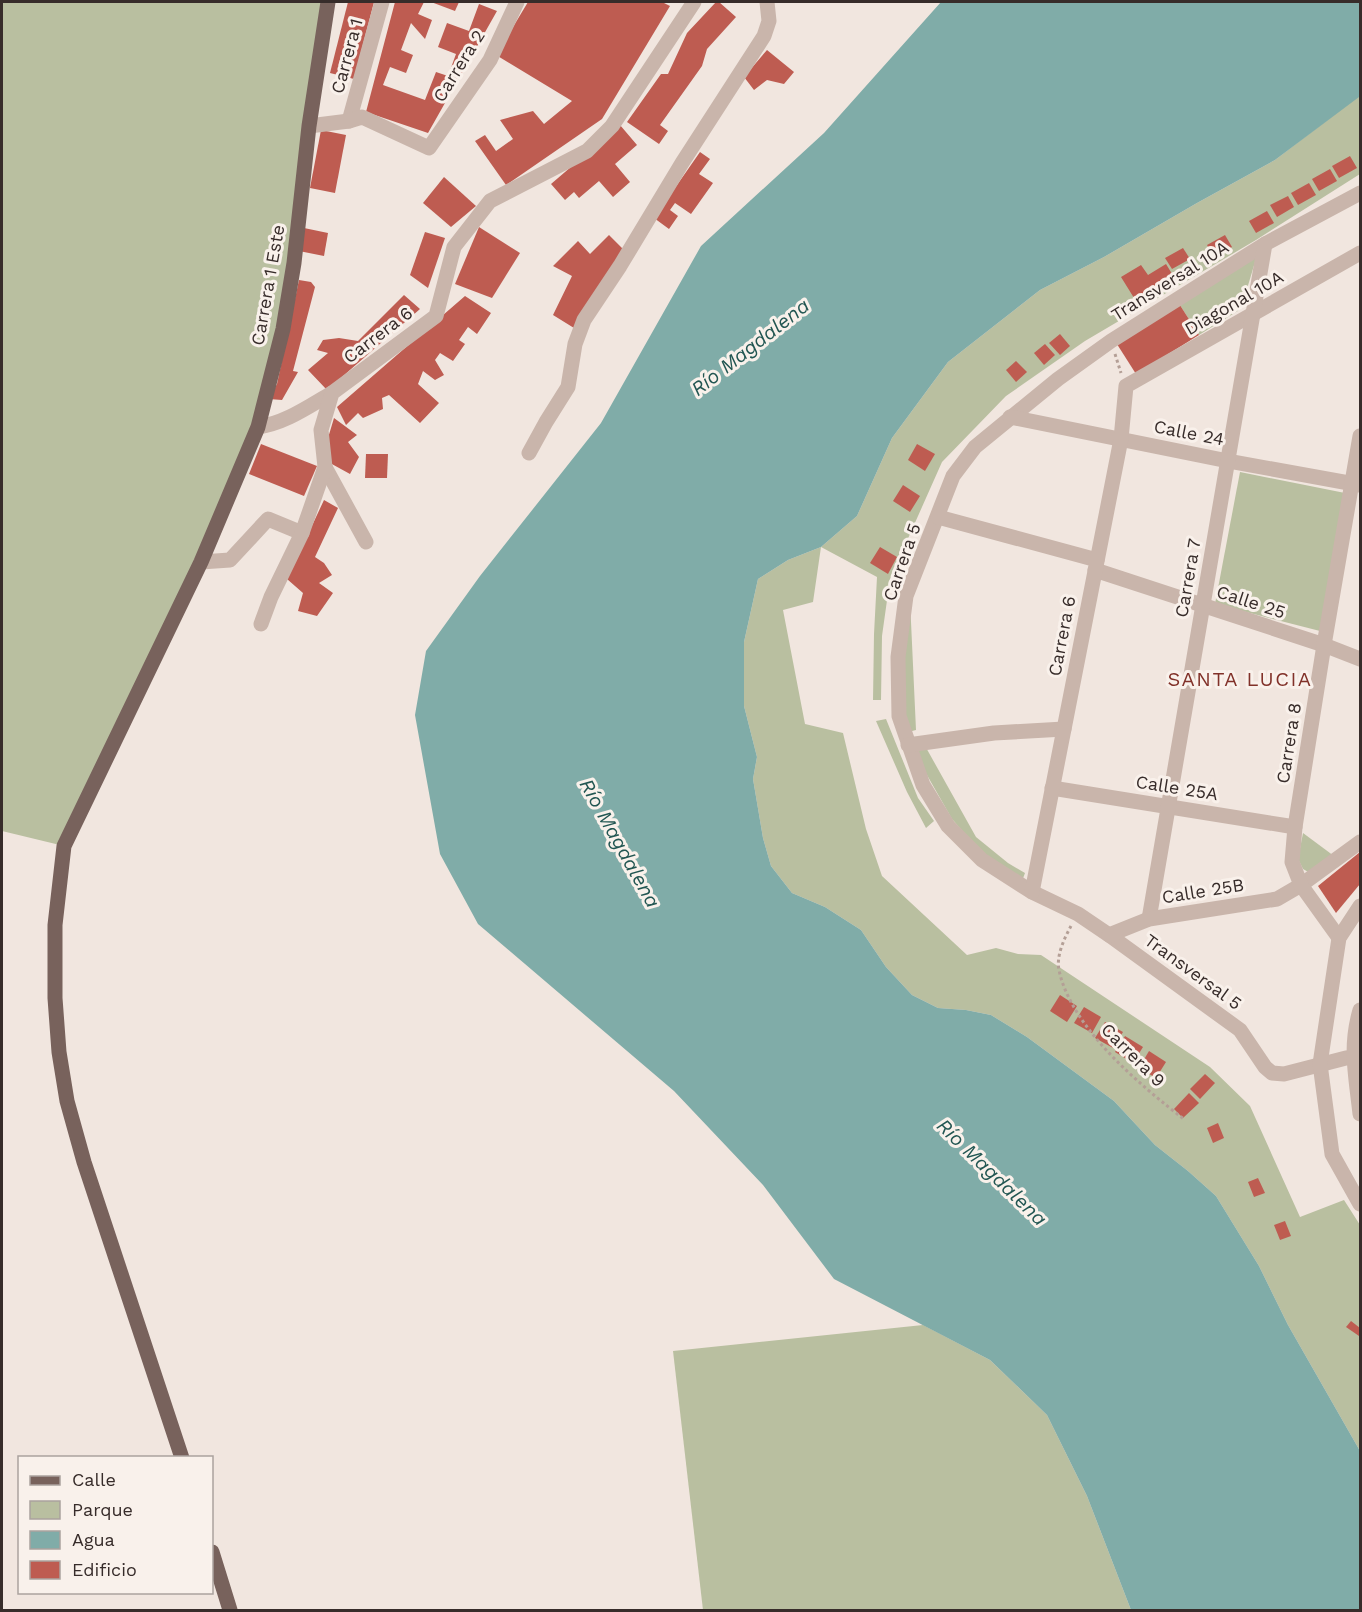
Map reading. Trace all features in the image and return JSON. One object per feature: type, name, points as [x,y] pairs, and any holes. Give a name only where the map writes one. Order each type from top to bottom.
[{"type":"main road","name":"Carrera 1 Este","points":[[181,1456],[84,1162],[67,1101],[59,1052],[55,998],[55,925],[64,846],[201,562],[258,427],[283,329],[294,263],[309,126],[328,2]]},
{"type":"main road","points":[[213,1555],[230,1611]]},
{"type":"street","name":"Carrera 1","points":[[349,121],[382,2]]},
{"type":"street","name":"Carrera 2","points":[[349,121],[362,117],[429,148],[490,60],[517,2]]},
{"type":"street","name":"Carrera 6","points":[[258,427],[290,417],[332,393],[436,316],[454,247],[490,201],[587,151],[612,126],[690,2]]},
{"type":"street","points":[[529,453],[568,387],[575,344],[584,320],[764,36],[769,21],[767,2]]},
{"type":"street","points":[[309,126],[349,121]]},
{"type":"street","name":"Transversal 10A","points":[[1010,417],[1111,341],[1265,244],[1360,193]]},
{"type":"street","name":"Carrera 7","points":[[1149,919],[1265,244]]},
{"type":"street","name":"Diagonal 10A","points":[[1125,386],[1360,253]]},
{"type":"street","name":"Carrera 6","points":[[1032,892],[1121,440],[1125,386]]},
{"type":"street","points":[[332,393],[321,430],[325,467],[366,542]]},
{"type":"street","name":"Calle 24","points":[[1010,417],[1356,484]]},
{"type":"street","name":"Carrera 5","points":[[1010,417],[975,447],[953,476],[906,596],[898,657],[899,716],[923,785],[948,826],[982,860],[1032,892],[1078,914],[1109,935]]},
{"type":"street","name":"Carrera 8","points":[[1339,938],[1301,885],[1292,862],[1295,827],[1324,645],[1356,484],[1360,436]]},
{"type":"street","points":[[261,624],[271,597],[302,533],[325,467]]},
{"type":"street","name":"Calle 25","points":[[938,517],[1096,565],[1203,607],[1324,645],[1360,659]]},
{"type":"street","points":[[201,562],[230,560],[268,519],[302,533]]},
{"type":"street","points":[[908,745],[994,733],[1064,729]]},
{"type":"street","name":"Calle 25A","points":[[1052,788],[1295,827]]},
{"type":"street","name":"Calle 25B","points":[[1109,935],[1149,919],[1277,899],[1301,885],[1360,842]]},
{"type":"street","points":[[1360,906],[1339,938],[1320,1064],[1332,1154],[1360,1204]]},
{"type":"street","name":"Transversal 5","points":[[1109,935],[1240,1030],[1265,1067],[1272,1073],[1284,1074],[1320,1064]]},
{"type":"street","points":[[1360,1010],[1354,1031],[1360,1114]]},
{"type":"street","points":[[1320,1064],[1357,1057]]},
{"type":"path","points":[[1111,341],[1125,386]]},
{"type":"path","name":"Carrera 9","points":[[1078,914],[1062,942],[1058,968],[1065,988],[1095,1038],[1154,1096],[1185,1120]]},
{"type":"green space","points":[[2,2],[328,2],[269,381],[201,562],[64,846],[2,831]]},
{"type":"green space","points":[[1360,95],[1360,174],[1256,240],[1085,341],[1006,396],[942,462],[890,579],[882,636],[881,700],[873,700],[877,577],[821,547],[857,516],[892,438],[948,362],[1040,290],[1104,257],[1275,160]]},
{"type":"green space","points":[[1258,252],[1241,309],[1199,335],[1178,302]]},
{"type":"green space","points":[[1240,472],[1345,493],[1320,631],[1215,604]]},
{"type":"green space","points":[[924,535],[910,600],[916,730],[904,733],[900,594]]},
{"type":"green space","points":[[821,547],[813,602],[783,610],[805,724],[843,733],[866,829],[882,876],[967,955],[996,948],[1018,954],[1041,955],[1210,1067],[1250,1106],[1300,1217],[1344,1200],[1360,1225],[1360,1451],[1288,1325],[1259,1266],[1216,1196],[1155,1145],[1114,1101],[1027,1037],[991,1015],[938,1008],[912,995],[886,967],[861,930],[825,907],[792,893],[771,866],[763,838],[753,779],[757,757],[744,706],[744,642],[758,579],[788,560]]},
{"type":"green space","points":[[886,719],[918,798],[934,821],[926,828],[907,792],[876,721]]},
{"type":"green space","points":[[924,744],[976,837],[1008,863],[1025,873],[1022,881],[984,856],[952,819],[911,747]]},
{"type":"green space","points":[[1303,833],[1334,856],[1310,873],[1303,869],[1298,859]]},
{"type":"green space","points":[[923,1325],[990,1360],[1047,1415],[1087,1496],[1131,1610],[703,1610],[673,1351]]},
{"type":"water","name":"Río Magdalena","points":[[941,2],[1360,2],[1359,97],[1275,160],[1104,257],[1040,290],[948,362],[892,438],[857,516],[821,547],[788,560],[758,579],[744,642],[744,706],[757,757],[753,779],[763,838],[771,866],[792,893],[825,907],[861,930],[886,967],[912,995],[938,1008],[991,1015],[1027,1037],[1114,1101],[1155,1145],[1216,1196],[1259,1266],[1288,1325],[1360,1451],[1360,1610],[1131,1610],[1087,1496],[1047,1415],[990,1360],[834,1279],[763,1185],[674,1091],[478,924],[440,854],[415,715],[426,651],[480,576],[601,423],[701,246],[824,133]]},
{"type":"building","points":[[348,2],[374,2],[354,79],[330,73]]},
{"type":"building","points":[[395,2],[424,2],[418,14],[432,20],[425,39],[411,23],[401,50],[413,55],[406,73],[390,67],[383,85],[425,100],[436,72],[448,76],[456,54],[438,47],[447,23],[469,31],[479,4],[497,11],[428,133],[366,112]]},
{"type":"building","points":[[431,2],[459,2],[455,11]]},
{"type":"building","points":[[528,2],[662,2],[670,6],[602,119],[506,185],[475,141],[485,135],[496,151],[513,139],[500,120],[533,111],[544,124],[572,101],[496,55]]},
{"type":"building","points":[[716,2],[736,17],[707,49],[702,66],[660,125],[668,131],[659,144],[627,122],[661,74],[668,74],[687,33]]},
{"type":"building","points":[[767,50],[794,72],[784,84],[767,80],[754,90],[744,77]]},
{"type":"building","points":[[620,125],[637,145],[615,164],[630,182],[613,197],[599,181],[579,198],[574,192],[565,200],[551,184]]},
{"type":"building","points":[[321,130],[346,135],[335,193],[310,188]]},
{"type":"building","points":[[700,152],[710,159],[699,174],[713,183],[691,214],[675,203],[670,210],[678,216],[669,229],[654,218]]},
{"type":"building","points":[[1350,156],[1357,168],[1339,178],[1332,166]]},
{"type":"building","points":[[1330,169],[1337,181],[1319,191],[1312,179]]},
{"type":"building","points":[[444,177],[476,206],[451,227],[423,203]]},
{"type":"building","points":[[1309,183],[1316,195],[1298,205],[1291,193]]},
{"type":"building","points":[[1288,196],[1294,207],[1277,217],[1270,205]]},
{"type":"building","points":[[1267,211],[1274,223],[1256,233],[1249,221]]},
{"type":"building","points":[[479,227],[520,253],[492,298],[455,284]]},
{"type":"building","points":[[304,228],[328,233],[324,256],[299,251]]},
{"type":"building","points":[[425,232],[445,238],[428,288],[410,275]]},
{"type":"building","points":[[609,235],[623,249],[574,328],[553,315],[572,276],[553,266],[578,241],[590,254]]},
{"type":"building","points":[[1225,235],[1232,247],[1214,257],[1207,245]]},
{"type":"building","points":[[1183,248],[1190,259],[1172,269],[1165,258]]},
{"type":"building","points":[[1166,264],[1177,282],[1139,306],[1121,277],[1141,265],[1148,275]]},
{"type":"building","points":[[299,280],[311,282],[315,287],[293,371],[298,372],[282,400],[269,399],[277,384]]},
{"type":"building","points":[[404,295],[420,309],[327,390],[308,370],[328,353],[317,350],[323,340],[339,338],[358,341]]},
{"type":"building","points":[[465,296],[491,313],[477,334],[468,327],[459,340],[465,344],[453,361],[440,353],[435,360],[444,375],[435,380],[423,371],[418,384],[439,403],[420,423],[389,395],[382,398],[383,409],[363,418],[358,413],[346,425],[337,407]]},
{"type":"building","points":[[1178,302],[1199,335],[1136,374],[1115,341]]},
{"type":"building","points":[[1060,334],[1070,346],[1060,355],[1049,343]]},
{"type":"building","points":[[1045,344],[1055,355],[1044,365],[1034,353]]},
{"type":"building","points":[[1016,361],[1027,372],[1016,382],[1006,370]]},
{"type":"building","points":[[334,418],[357,435],[348,442],[359,457],[350,474],[330,463],[328,438]]},
{"type":"building","points":[[261,444],[317,466],[304,496],[249,474]]},
{"type":"building","points":[[917,444],[935,454],[925,471],[908,460]]},
{"type":"building","points":[[366,454],[388,454],[387,478],[365,478]]},
{"type":"building","points":[[903,485],[920,496],[910,512],[893,501]]},
{"type":"building","points":[[324,500],[338,508],[315,557],[324,563],[332,575],[319,583],[333,593],[317,616],[298,611],[303,593],[287,579]]},
{"type":"building","points":[[880,547],[897,557],[888,574],[870,563]]},
{"type":"building","points":[[1360,852],[1360,884],[1336,913],[1318,886]]},
{"type":"building","points":[[1060,995],[1077,1006],[1067,1022],[1050,1011]]},
{"type":"building","points":[[1084,1007],[1101,1017],[1092,1033],[1074,1023]]},
{"type":"building","points":[[1105,1022],[1123,1032],[1113,1048],[1095,1038]]},
{"type":"building","points":[[1125,1036],[1143,1047],[1133,1063],[1115,1052]]},
{"type":"building","points":[[1149,1051],[1166,1062],[1156,1078],[1139,1068]]},
{"type":"building","points":[[1205,1074],[1215,1083],[1200,1099],[1190,1089]]},
{"type":"building","points":[[1189,1093],[1199,1103],[1183,1118],[1174,1109]]},
{"type":"building","points":[[1218,1123],[1224,1138],[1213,1143],[1207,1128]]},
{"type":"building","points":[[1258,1178],[1265,1193],[1254,1197],[1248,1182]]},
{"type":"building","points":[[1285,1221],[1291,1236],[1280,1240],[1274,1225]]},
{"type":"building","points":[[1351,1321],[1360,1328],[1359,1336],[1346,1327]]},
{"type":"district","name":"SANTA LUCIA","points":[[1240,679]]}]
